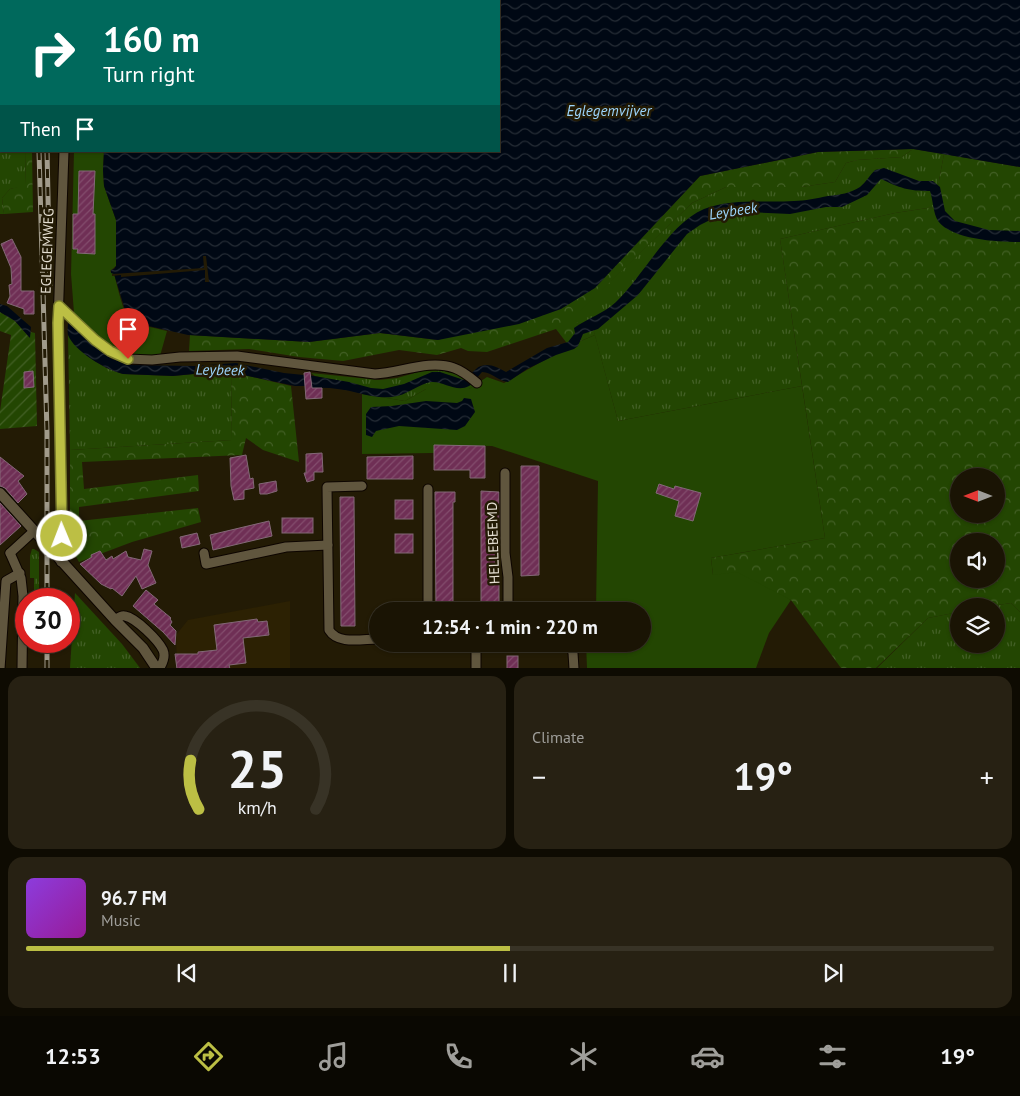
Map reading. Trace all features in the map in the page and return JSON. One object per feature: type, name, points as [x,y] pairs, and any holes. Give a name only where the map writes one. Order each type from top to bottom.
[{"type":"street","name":"EGLEGEMWEG","points":[[61,562],[63,555],[58,323],[64,152]]},
{"type":"street","points":[[59,306],[95,340],[110,351],[128,359],[152,360],[180,357],[237,356],[375,374],[390,373],[414,367],[447,366],[465,374],[477,383]]},
{"type":"street","name":"HELLEBEEMD","points":[[505,473],[505,553],[508,602]]},
{"type":"street","points":[[362,486],[327,487],[329,630],[340,639],[369,639]]},
{"type":"street","points":[[428,488],[428,602]]},
{"type":"street","points":[[0,493],[61,562],[115,620],[143,648],[158,668],[163,662],[164,656],[163,650],[154,638],[142,626],[125,616],[120,616],[115,620]]},
{"type":"street","points":[[22,668],[23,596],[20,573],[5,553],[34,531]]},
{"type":"street","points":[[204,553],[206,564],[286,547],[328,545]]},
{"type":"street","points":[[0,668],[6,581],[20,573]]},
{"type":"street","points":[[476,652],[476,668]]},
{"type":"street","points":[[573,652],[574,668]]},
{"type":"shaded area","points":[[290,601],[290,668],[177,668],[176,635],[188,620]]},
{"type":"green space","points":[[913,149],[944,154],[934,207],[895,213],[780,239],[802,386],[618,421],[591,321],[580,327],[573,317],[692,203],[726,187],[801,187],[835,182],[846,163],[857,160],[902,157]]},
{"type":"green space","points":[[913,149],[902,157],[857,160],[846,163],[835,182],[801,187],[726,187],[692,203],[574,317],[580,327],[591,320],[595,335],[569,346],[556,329],[487,352],[468,351],[461,348],[437,355],[399,350],[343,361],[299,357],[249,349],[189,351],[190,335],[309,342],[380,333],[438,340],[594,288],[700,176],[818,152]]},
{"type":"green space","points":[[0,152],[26,152],[25,186],[10,189],[2,198],[4,214],[0,214]]},
{"type":"green space","points":[[26,152],[32,152],[33,212],[4,214],[2,198],[10,189],[25,185]]},
{"type":"green space","points":[[74,152],[104,152],[104,186],[116,220],[116,266],[110,271],[114,274],[129,319],[133,323],[167,331],[160,356],[132,355],[115,349],[86,326],[74,313],[71,274]]},
{"type":"green space","points":[[944,154],[1020,167],[1020,612],[1011,603],[1005,604],[1005,598],[950,598],[950,614],[928,618],[876,668],[841,668],[791,600],[713,575],[711,558],[825,538],[780,239],[895,213],[934,207]]},
{"type":"green space","points":[[0,312],[15,321],[29,337],[31,332],[35,333],[37,426],[0,429],[0,411],[11,335],[0,331]]},
{"type":"green space","points":[[68,334],[92,359],[107,368],[123,374],[173,376],[231,372],[232,440],[70,450]]},
{"type":"green space","points":[[595,335],[618,421],[802,386],[825,538],[711,558],[713,575],[737,572],[791,600],[769,633],[756,668],[587,668],[586,652],[651,652],[651,602],[596,602],[598,481],[492,446],[435,445],[434,453],[362,454],[362,394],[405,401],[426,389],[469,389],[487,377],[504,383],[569,346]]},
{"type":"green space","points":[[445,370],[459,373],[474,386],[469,389],[426,389],[405,401],[362,394],[361,386],[315,376],[311,373],[379,380],[397,378],[422,371]]},
{"type":"green space","points":[[231,372],[291,386],[299,462],[263,450],[246,438],[242,455],[82,462],[84,489],[198,475],[199,491],[79,507],[79,521],[198,508],[201,522],[132,542],[79,562],[70,546],[70,450],[232,440]]},
{"type":"green space","points":[[32,549],[39,552],[39,588],[34,588],[34,578],[30,578],[30,556]]},
{"type":"green space","points":[[80,598],[122,644],[140,668],[70,668],[71,653],[80,653]]},
{"type":"green space","points":[[1011,603],[1020,612],[1020,668],[877,668],[928,618],[950,614],[950,653],[1005,653],[1005,604]]},
{"type":"water","name":"Eglegemvijver","points":[[500,0],[1020,0],[1020,167],[913,149],[818,152],[700,176],[595,288],[561,309],[519,324],[438,340],[380,333],[309,342],[188,335],[131,322],[126,313],[114,274],[111,273],[111,270],[116,266],[116,220],[104,186],[104,152],[500,152]]},
{"type":"water","name":"Leybeek","points":[[884,168],[919,181],[933,181],[940,187],[945,211],[955,221],[989,230],[1020,231],[1020,242],[976,239],[954,232],[938,221],[930,191],[904,188],[881,179],[867,195],[842,207],[826,207],[790,214],[734,213],[714,218],[687,234],[638,295],[598,329],[583,334],[578,346],[574,349],[556,355],[527,369],[508,382],[489,373],[482,372],[471,385],[464,388],[455,388],[431,382],[392,397],[375,396],[347,390],[312,388],[312,386],[295,386],[225,371],[173,376],[123,374],[91,359],[71,341],[68,335],[68,323],[104,354],[130,365],[194,366],[236,363],[284,373],[349,382],[371,388],[383,389],[404,384],[432,372],[440,372],[464,380],[483,365],[495,367],[506,372],[547,348],[568,342],[575,333],[574,328],[606,310],[616,302],[668,238],[691,216],[704,209],[726,203],[798,201],[845,193],[860,187],[875,170]]},
{"type":"water","points":[[0,304],[7,306],[31,327],[30,338],[15,321],[0,312]]},
{"type":"water","points":[[464,398],[471,399],[475,412],[465,426],[457,430],[399,426],[376,431],[372,437],[366,435],[366,414],[371,407],[426,401],[457,403]]},
{"type":"pier","points":[[203,256],[206,256],[209,282],[205,282],[205,270],[121,277],[121,275],[112,276],[112,274],[204,268]]},
{"type":"building","points":[[79,171],[95,171],[93,214],[95,214],[95,254],[77,253],[78,249],[73,249],[73,214],[78,214]]},
{"type":"building","points":[[12,239],[21,257],[21,291],[34,291],[34,314],[24,314],[24,309],[7,303],[10,296],[9,285],[12,284],[11,268],[1,244]]},
{"type":"building","points":[[33,371],[34,387],[24,388],[24,372]]},
{"type":"building","points":[[310,372],[312,388],[322,388],[322,398],[306,399],[304,373]]},
{"type":"building","points":[[434,445],[485,446],[485,478],[470,478],[470,470],[434,470]]},
{"type":"building","points":[[322,453],[323,472],[314,472],[314,480],[307,482],[304,473],[306,473],[306,454]]},
{"type":"building","points":[[246,455],[250,479],[253,478],[254,488],[244,490],[244,499],[234,500],[231,486],[230,458]]},
{"type":"building","points":[[413,456],[413,479],[367,479],[367,457]]},
{"type":"building","points":[[0,457],[24,476],[18,481],[27,494],[18,503],[5,488],[0,486]]},
{"type":"building","points":[[521,466],[539,466],[539,575],[521,576]]},
{"type":"building","points":[[276,481],[277,491],[260,494],[259,484]]},
{"type":"building","points":[[659,484],[674,489],[675,486],[701,493],[693,521],[675,516],[679,501],[656,493]]},
{"type":"building","points":[[481,491],[499,492],[499,602],[481,602]]},
{"type":"building","points":[[435,492],[455,492],[455,502],[453,502],[453,602],[436,602]]},
{"type":"building","points":[[340,497],[354,497],[355,626],[341,626]]},
{"type":"building","points":[[395,500],[413,500],[413,519],[395,519]]},
{"type":"building","points":[[0,503],[21,526],[0,545]]},
{"type":"building","points":[[282,518],[313,518],[313,533],[282,533]]},
{"type":"building","points":[[269,521],[272,536],[213,550],[210,535]]},
{"type":"building","points":[[197,533],[200,544],[182,548],[180,537]]},
{"type":"building","points":[[395,534],[413,534],[413,553],[395,553]]},
{"type":"building","points":[[144,549],[152,551],[148,565],[156,583],[142,589],[136,576],[122,596],[112,588],[101,584],[80,564],[92,557],[91,555],[100,551],[106,560],[112,556],[113,559],[126,551],[128,557],[141,560]]},
{"type":"building","points":[[146,590],[158,600],[154,604],[171,618],[172,622],[170,625],[176,631],[175,645],[133,606]]},
{"type":"building","points":[[257,619],[258,622],[267,621],[269,635],[243,638],[246,663],[229,665],[230,668],[177,668],[175,654],[198,654],[198,652],[217,650],[214,625]]},
{"type":"building","points":[[507,656],[518,656],[518,668],[507,668]]},
{"type":"railway","points":[[39,152],[47,432],[47,588]]},
{"type":"railway","points":[[47,152],[50,289]]},
{"type":"railway","points":[[47,653],[47,668]]},
{"type":"route","points":[[62,536],[58,348],[59,306],[95,340],[110,351],[128,359]]}]
